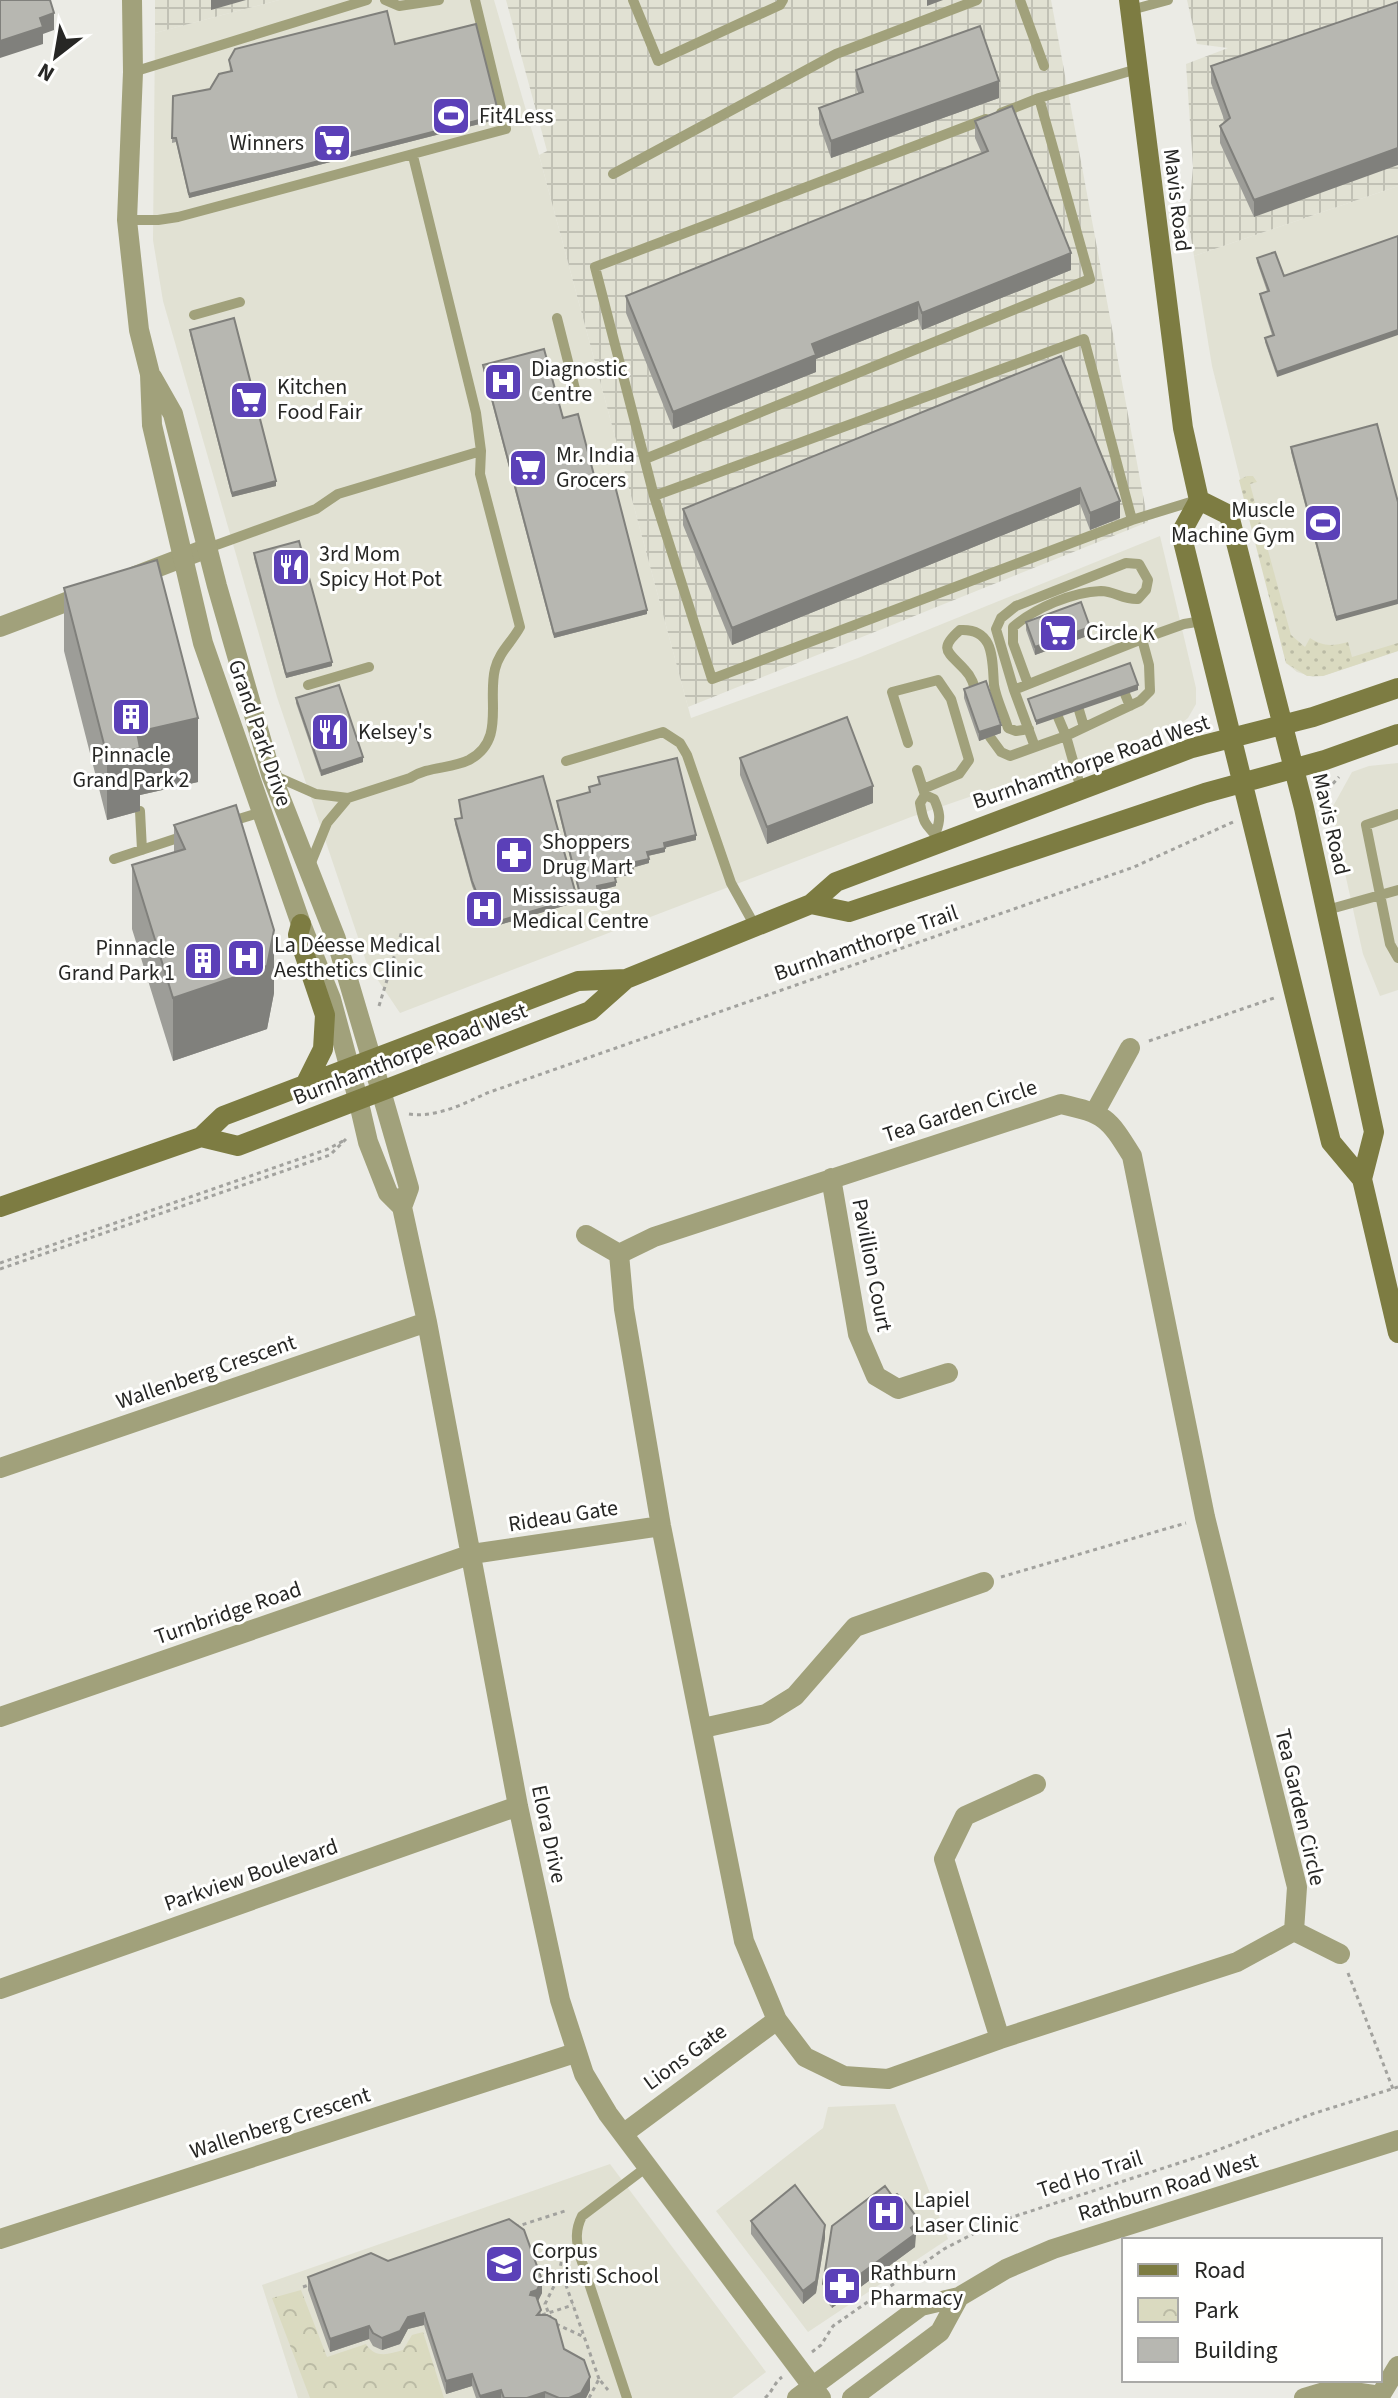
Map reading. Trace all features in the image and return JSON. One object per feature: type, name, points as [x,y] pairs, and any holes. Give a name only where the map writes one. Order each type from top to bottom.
[{"type":"main road","name":"Mavis Road","points":[[1130,5],[1183,428],[1199,500],[1181,533],[1331,1142],[1362,1179],[1398,1333]]},
{"type":"main road","name":"Mavis Road","points":[[1199,500],[1229,515],[1301,797],[1374,1132],[1362,1179]]},
{"type":"main road","name":"Burnhamthorpe Road West","points":[[201,1137],[238,1146],[590,1011],[626,979],[811,904],[836,882],[937,837],[1192,748],[1282,725],[1398,688]]},
{"type":"main road","points":[[811,904],[849,912],[970,870],[1398,734]]},
{"type":"main road","points":[[301,924],[298,935],[325,1015],[323,1049],[305,1085]]},
{"type":"main road","name":"Burnhamthorpe Road West","points":[[0,1207],[201,1137],[223,1116],[578,981],[626,979]]},
{"type":"street","name":"Grand Park Drive","points":[[132,0],[133,72],[127,220],[139,330],[150,374],[152,425],[203,643],[301,924],[331,999],[358,1099]]},
{"type":"street","name":"Grand Park Drive","points":[[150,374],[173,414],[229,632],[271,774],[336,939],[381,1091]]},
{"type":"street","points":[[0,627],[60,612],[110,585],[208,548]]},
{"type":"street","points":[[1095,1112],[1130,1048]]},
{"type":"street","name":"Elora Drive","points":[[381,1091],[409,1188],[402,1207],[472,1554],[518,1806],[560,2000],[575,2053],[595,2095],[810,2394]]},
{"type":"street","name":"Elora Drive","points":[[358,1099],[368,1142],[388,1193],[402,1207]]},
{"type":"street","name":"Tea Garden Circle","points":[[619,1254],[654,1237],[1061,1104],[1095,1112],[1115,1129],[1132,1156],[1205,1517],[1297,1887],[1294,1931]]},
{"type":"street","name":"Pavillion Court","points":[[831,1178],[858,1334],[876,1376],[898,1389],[948,1373]]},
{"type":"street","points":[[586,1235],[619,1254],[624,1309],[661,1526],[744,1941],[777,2020],[805,2057],[844,2076],[888,2079],[1237,1962],[1294,1931],[1340,1954]]},
{"type":"street","name":"Wallenberg Crescent","points":[[0,1468],[427,1322]]},
{"type":"street","name":"Rideau Gate","points":[[472,1554],[661,1526]]},
{"type":"street","name":"Turnbridge Road","points":[[0,1717],[472,1554]]},
{"type":"street","points":[[703,1728],[766,1714],[795,1696],[855,1627],[984,1582]]},
{"type":"street","points":[[1000,2039],[944,1859],[965,1816],[1036,1784]]},
{"type":"street","name":"Parkview Boulevard","points":[[0,1989],[518,1806]]},
{"type":"street","name":"Lions Gate","points":[[623,2134],[777,2020]]},
{"type":"street","name":"Wallenberg Crescent","points":[[0,2239],[575,2053]]},
{"type":"street","name":"Rathburn Road West","points":[[810,2394],[921,2306],[959,2297],[1006,2269],[1053,2249],[1398,2140]]},
{"type":"street","points":[[852,2398],[940,2332],[959,2297]]},
{"type":"street","points":[[1304,2398],[1334,2389],[1380,2397],[1398,2366]]},
{"type":"lane","points":[[133,72],[367,0]]},
{"type":"lane","points":[[385,0],[399,6],[439,0]]},
{"type":"lane","points":[[127,220],[178,217],[506,129],[475,0]]},
{"type":"lane","points":[[633,0],[658,61],[780,5],[783,0]]},
{"type":"lane","points":[[613,174],[836,54],[977,0]]},
{"type":"lane","points":[[1020,0],[1044,66]]},
{"type":"lane","points":[[1130,5],[1168,0]]},
{"type":"lane","points":[[1137,69],[1039,98],[595,267],[654,496],[712,679],[1132,520],[1199,500]]},
{"type":"lane","points":[[645,459],[1090,279],[1039,98]]},
{"type":"lane","points":[[271,774],[316,794],[348,798],[399,782],[418,772],[467,761],[479,753],[495,724],[495,669],[502,651],[520,627],[482,484],[476,413],[413,156]]},
{"type":"lane","points":[[194,315],[240,302]]},
{"type":"lane","points":[[557,318],[577,397]]},
{"type":"lane","points":[[654,496],[1084,339],[1132,520]]},
{"type":"lane","points":[[208,548],[316,509],[338,494],[481,451]]},
{"type":"lane","points":[[1028,684],[1013,643],[1013,627],[1024,617],[1072,596],[1104,591],[1127,600],[1138,599],[1146,590],[1148,580],[1139,564],[1126,563],[1088,577],[1016,606],[1001,618],[996,629],[1035,747]]},
{"type":"lane","points":[[1014,690],[1028,684],[1044,684],[1112,657],[1142,639],[1202,621]]},
{"type":"lane","points":[[976,694],[972,678],[949,655],[946,647],[960,630],[979,632],[991,653],[995,665],[994,687],[1008,728],[1016,731],[1029,729]]},
{"type":"lane","points":[[990,737],[1001,752],[1010,756],[1066,736],[1140,701],[1150,691],[1149,665],[1142,639]]},
{"type":"lane","points":[[308,685],[369,667]]},
{"type":"lane","points":[[908,743],[892,692],[938,680],[951,699],[969,760],[959,774],[924,792],[920,803],[922,815],[925,824],[937,837]]},
{"type":"lane","points":[[1125,694],[1130,706]]},
{"type":"lane","points":[[1102,702],[1107,717]]},
{"type":"lane","points":[[1079,710],[1084,727]]},
{"type":"lane","points":[[1058,717],[1081,789]]},
{"type":"lane","points":[[566,761],[663,732],[680,743],[687,755],[731,883],[755,926]]},
{"type":"lane","points":[[917,770],[924,792],[934,799],[941,820],[937,837]]},
{"type":"lane","points":[[309,867],[327,823],[348,798]]},
{"type":"lane","points":[[140,811],[147,849],[155,860]]},
{"type":"lane","points":[[217,826],[262,812]]},
{"type":"lane","points":[[1398,814],[1366,825],[1390,944],[1398,958]]},
{"type":"lane","points":[[114,859],[204,830]]},
{"type":"lane","points":[[1327,910],[1398,890]]},
{"type":"lane","points":[[627,2398],[580,2256],[577,2225],[582,2216],[648,2166]]},
{"type":"path","points":[[1301,797],[1330,787]]},
{"type":"path","name":"Burnhamthorpe Trail","points":[[408,1114],[421,1116],[460,1105],[1134,867],[1251,816]]},
{"type":"path","points":[[379,1006],[402,931]]},
{"type":"path","points":[[1130,1048],[1278,996]]},
{"type":"path","points":[[0,1263],[328,1149],[346,1139],[330,1155],[0,1269]]},
{"type":"path","points":[[984,1582],[1205,1517]]},
{"type":"path","points":[[1340,1954],[1395,2088]]},
{"type":"path","name":"Ted Ho Trail","points":[[821,2345],[833,2326],[944,2249],[994,2223],[1210,2153],[1312,2114],[1395,2088]]},
{"type":"path","points":[[509,2229],[568,2210]]},
{"type":"path","points":[[561,2272],[545,2304],[553,2323],[584,2337]]},
{"type":"path","points":[[303,2287],[316,2282]]},
{"type":"path","points":[[539,2316],[573,2305]]},
{"type":"path","points":[[589,2398],[599,2379],[616,2398]]},
{"type":"path","points":[[765,2398],[772,2392],[775,2383]]},
{"type":"shaded area","points":[[155,0],[279,0],[155,33]]},
{"type":"shaded area","points":[[279,0],[494,0],[691,718],[858,658],[1160,536],[1196,688],[1196,704],[1188,718],[1179,725],[911,817],[400,1013],[367,964],[277,697],[163,301],[153,240],[155,33]]},
{"type":"shaded area","points":[[506,0],[1051,0],[1148,522],[688,707],[539,155],[547,151]]},
{"type":"shaded area","points":[[1187,0],[1398,0],[1398,186],[1194,256],[1188,220],[1193,167],[1186,64],[1228,48],[1197,44]]},
{"type":"shaded area","points":[[1398,186],[1398,651],[1313,677],[1297,672],[1286,663],[1212,366],[1194,256]]},
{"type":"shaded area","points":[[1398,763],[1398,990],[1380,996],[1363,954],[1331,810],[1352,772],[1369,766]]},
{"type":"shaded area","points":[[895,2104],[948,2239],[808,2332],[716,2211],[823,2128],[828,2107]]},
{"type":"shaded area","name":"Corpus Christi School","points":[[610,2164],[766,2372],[732,2398],[298,2398],[262,2285]]},
{"type":"green space","points":[[1253,476],[1257,482],[1250,484],[1291,635],[1305,647],[1310,638],[1328,645],[1348,642],[1352,657],[1398,643],[1398,651],[1323,676],[1307,676],[1286,663],[1239,480]]},
{"type":"green space","points":[[301,2290],[327,2357],[366,2344],[378,2354],[393,2353],[403,2350],[412,2335],[423,2332],[444,2398],[310,2398],[272,2298]]},
{"type":"building","points":[[0,0],[50,0],[54,13],[40,18],[43,27],[0,41]]},
{"type":"building","points":[[1398,2],[1398,148],[1254,200],[1220,126],[1230,118],[1211,66]]},
{"type":"building","points":[[387,11],[395,44],[476,24],[499,115],[189,194],[176,138],[172,138],[173,96],[210,89],[219,74],[232,71],[229,60],[235,49]]},
{"type":"building","points":[[980,26],[999,81],[831,141],[819,108],[863,92],[856,70]]},
{"type":"building","points":[[1012,106],[1071,253],[922,313],[918,302],[812,344],[816,355],[673,412],[626,296],[988,151],[975,121]]},
{"type":"building","points":[[1398,236],[1398,330],[1277,372],[1265,338],[1274,335],[1260,294],[1269,291],[1257,258],[1275,252],[1284,276]]},
{"type":"building","points":[[234,318],[276,481],[232,493],[190,330]]},
{"type":"building","points":[[544,349],[563,418],[578,414],[595,479],[612,474],[647,610],[554,634],[483,365]]},
{"type":"building","points":[[1061,356],[1120,501],[1090,513],[1080,488],[732,628],[683,509]]},
{"type":"building","points":[[1377,424],[1398,502],[1398,600],[1336,617],[1291,447]]},
{"type":"building","points":[[299,541],[332,662],[286,674],[254,553]]},
{"type":"building","points":[[157,560],[198,718],[137,732],[140,748],[107,756],[64,588]]},
{"type":"building","name":"Circle K","points":[[1081,602],[1090,627],[1035,647],[1026,622]]},
{"type":"building","points":[[1130,663],[1138,685],[1036,721],[1028,699]]},
{"type":"building","points":[[986,681],[1001,725],[979,732],[964,689]]},
{"type":"building","name":"Kelsey's","points":[[339,685],[363,757],[321,771],[296,698]]},
{"type":"building","points":[[847,717],[873,786],[767,827],[740,758]]},
{"type":"building","points":[[677,758],[696,835],[664,843],[665,848],[647,852],[649,859],[631,863],[633,869],[614,874],[616,882],[597,886],[598,893],[581,898],[557,801],[590,792],[589,787],[600,784],[598,777]]},
{"type":"building","name":"Shoppers Drug Mart","points":[[543,776],[577,898],[489,924],[472,881],[455,819],[462,818],[459,800]]},
{"type":"building","points":[[236,805],[274,930],[267,966],[173,998],[132,865],[185,849],[174,825]]},
{"type":"building","points":[[795,2185],[825,2225],[816,2281],[803,2291],[751,2221]]},
{"type":"building","points":[[885,2186],[893,2197],[897,2194],[904,2200],[915,2215],[917,2223],[911,2228],[915,2234],[832,2295],[823,2284],[832,2226]]},
{"type":"building","points":[[509,2219],[524,2230],[542,2280],[530,2295],[536,2296],[541,2310],[537,2315],[547,2315],[556,2320],[564,2349],[584,2360],[590,2377],[581,2393],[569,2398],[559,2398],[545,2392],[527,2398],[504,2398],[501,2390],[480,2396],[472,2374],[446,2381],[424,2313],[408,2317],[400,2331],[382,2338],[373,2333],[369,2326],[330,2339],[308,2277],[371,2253],[388,2261]]},
{"type":"place","name":"Fit4Less","points":[[451,116]]},
{"type":"place","name":"Winners","points":[[332,143]]},
{"type":"place","name":"Diagnostic Centre","points":[[503,382]]},
{"type":"place","name":"Kitchen Food Fair","points":[[249,400]]},
{"type":"place","name":"Mr. India Grocers","points":[[528,468]]},
{"type":"place","name":"Muscle Machine Gym","points":[[1323,523]]},
{"type":"place","name":"3rd Mom Spicy Hot Pot","points":[[291,567]]},
{"type":"place","name":"Circle K","points":[[1058,633]]},
{"type":"place","name":"Pinnacle Grand Park 2","points":[[131,717]]},
{"type":"place","name":"Kelsey's","points":[[330,732]]},
{"type":"place","name":"Shoppers Drug Mart","points":[[514,855]]},
{"type":"place","name":"Mississauga Medical Centre","points":[[484,909]]},
{"type":"place","name":"La Déesse Medical Aesthetics Clinic","points":[[246,958]]},
{"type":"place","name":"Pinnacle Grand Park 1","points":[[203,961]]},
{"type":"place","name":"Lapiel Laser Clinic","points":[[886,2213]]},
{"type":"place","name":"Corpus Christi School","points":[[504,2264]]},
{"type":"place","name":"Rathburn Pharmacy","points":[[842,2286]]}]
